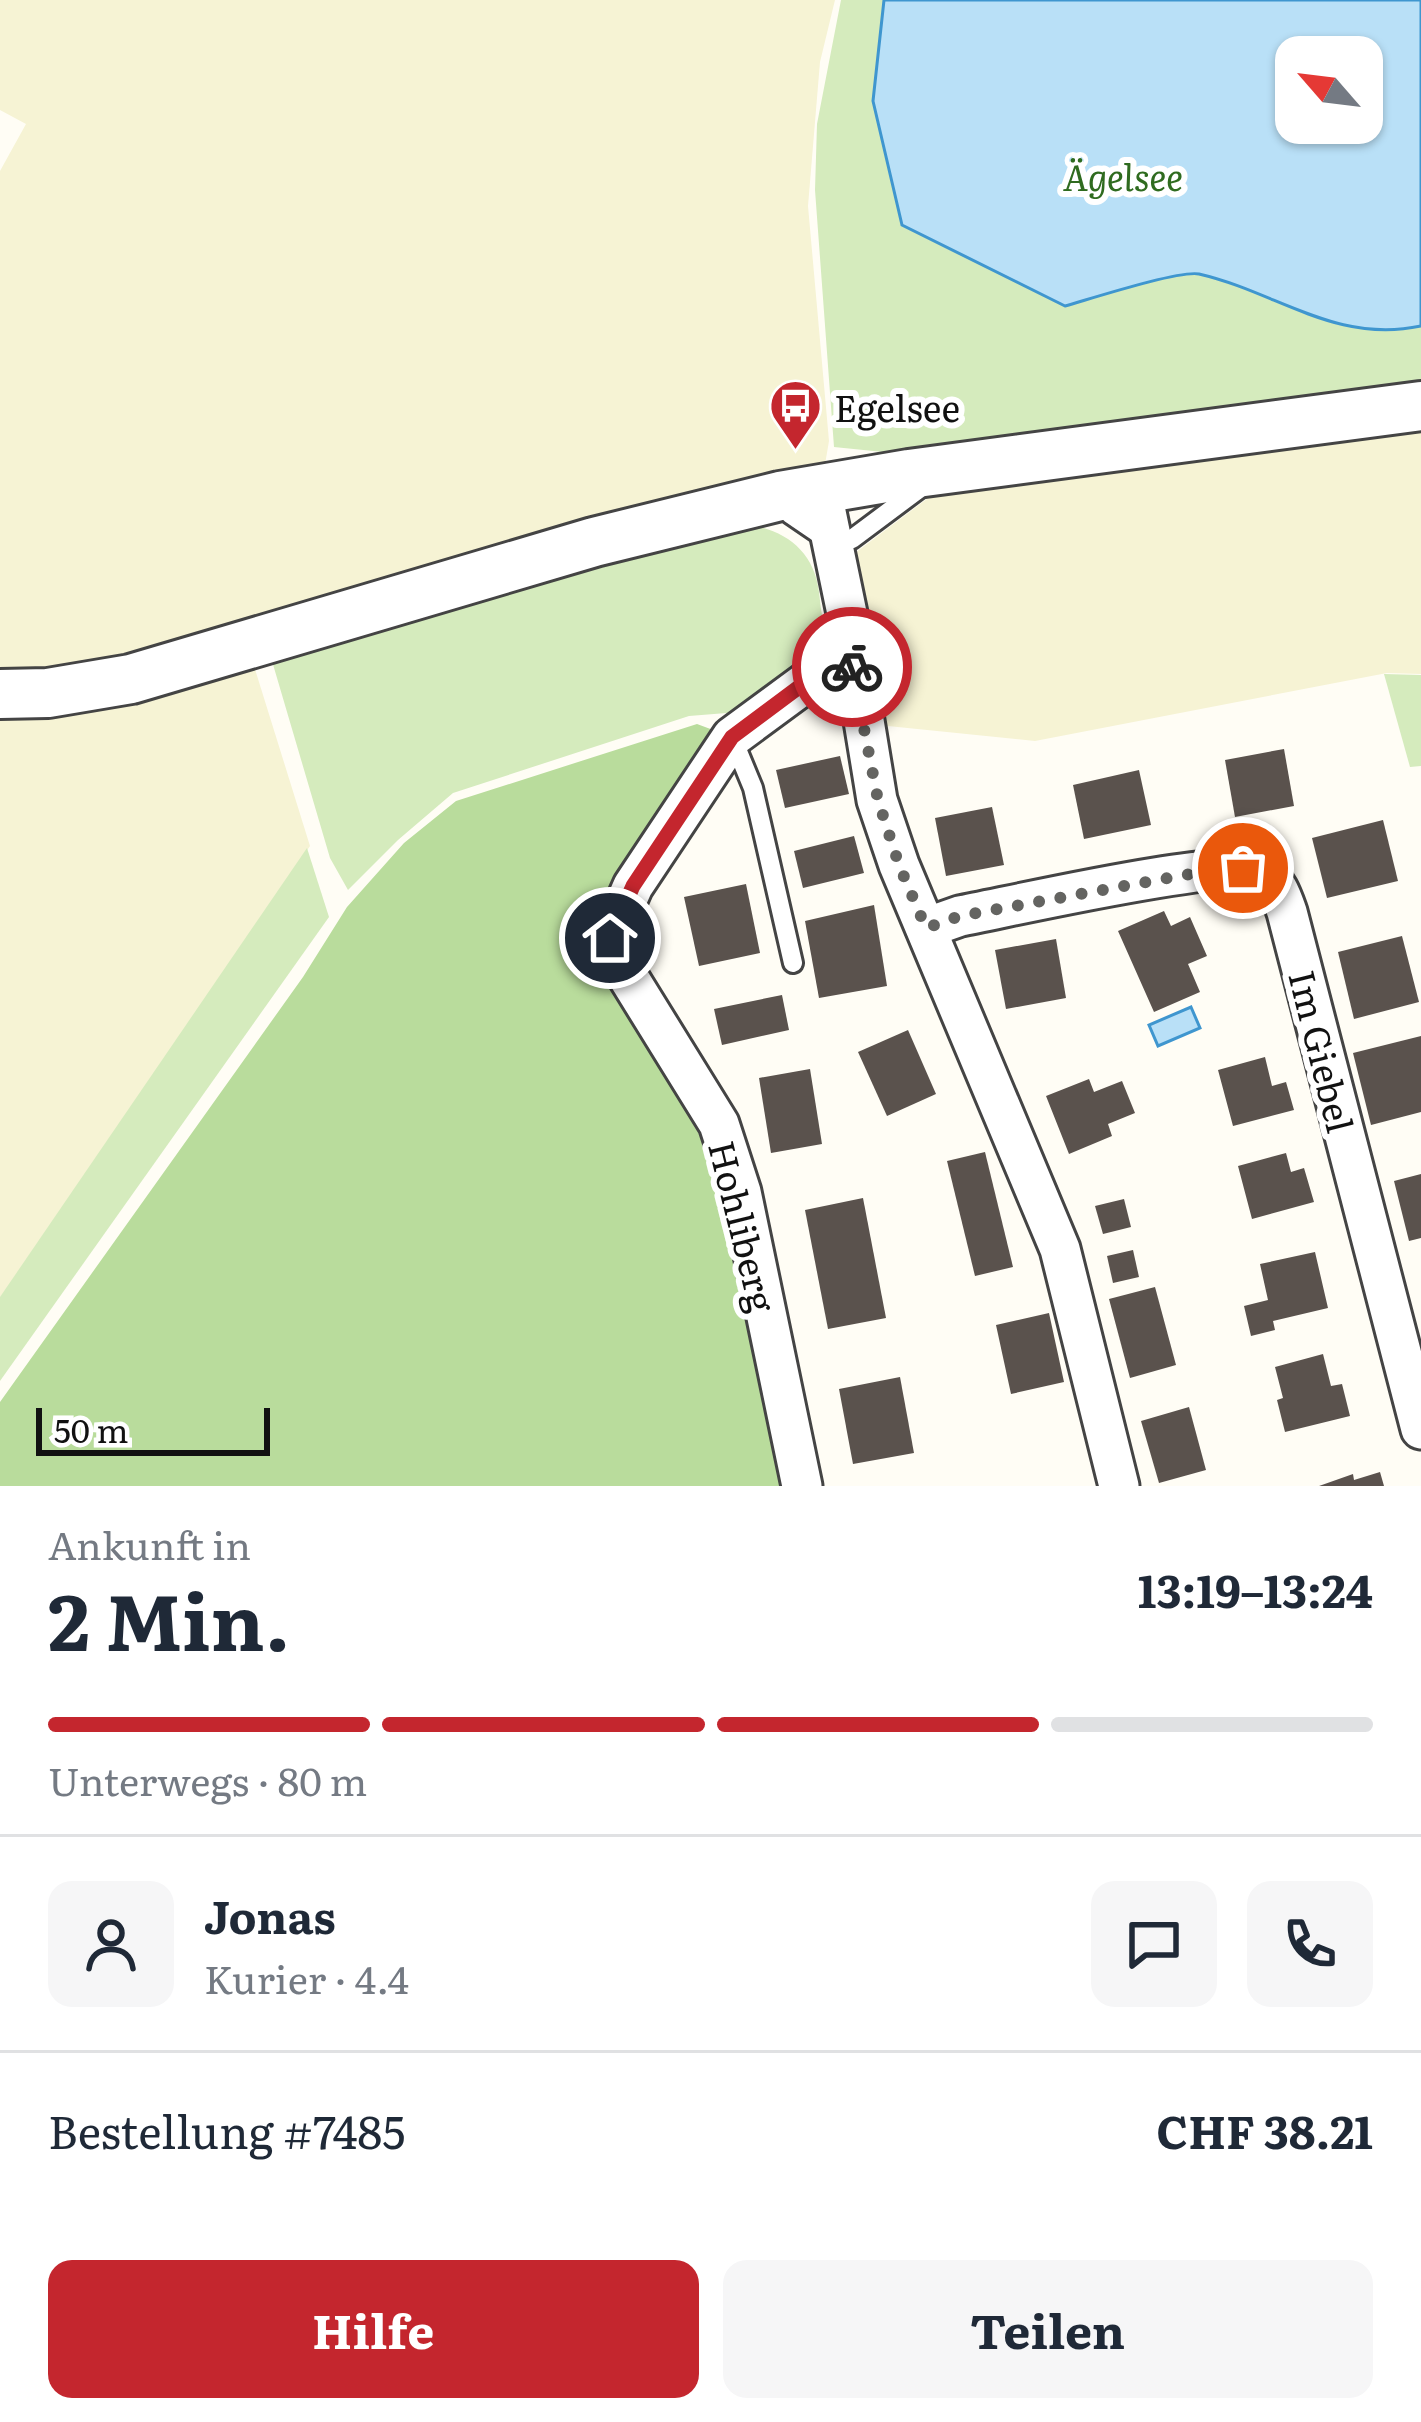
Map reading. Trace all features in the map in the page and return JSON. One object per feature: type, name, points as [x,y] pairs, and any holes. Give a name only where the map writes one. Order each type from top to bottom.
[{"type":"street","points":[[0,694],[48,693],[130,679],[797,486],[1421,406]]},
{"type":"street","points":[[797,486],[834,544],[849,623],[846,652],[857,678],[878,800],[899,865],[1060,1249],[1119,1486]]},
{"type":"street","name":"Hohliberg","points":[[802,1486],[741,1192],[719,1124],[617,959],[610,938],[633,886],[732,737],[846,652]]},
{"type":"street","name":"Im Giebel","points":[[926,928],[960,916],[1218,869],[1262,873],[1277,886],[1421,1429]]},
{"type":"lane","points":[[863,459],[928,472]]},
{"type":"lane","points":[[834,544],[852,538],[928,472]]},
{"type":"lane","points":[[732,737],[753,788],[793,963]]},
{"type":"shaded area","points":[[0,0],[835,0],[820,62],[808,206],[829,441],[821,488],[0,694],[0,171],[26,124],[0,110]]},
{"type":"shaded area","points":[[1421,420],[1421,674],[1387,673],[1035,741],[878,725],[851,556],[948,483]]},
{"type":"shaded area","points":[[254,666],[310,846],[0,1298],[0,717],[116,705]]},
{"type":"green space","name":"Ägelsee","points":[[841,0],[1421,0],[1421,392],[942,458],[834,447],[815,190],[817,124]]},
{"type":"green space","points":[[744,524],[784,537],[811,564],[830,629],[808,661],[739,712],[689,716],[453,793],[348,890],[330,858],[272,661]]},
{"type":"green space","points":[[1384,674],[1421,675],[1421,766],[1410,767]]},
{"type":"green space","points":[[697,724],[732,737],[610,938],[719,1124],[802,1486],[0,1486],[0,1402],[303,977],[347,907],[404,843],[456,801]]},
{"type":"green space","points":[[307,848],[329,917],[0,1381],[0,1297]]},
{"type":"water","name":"Ägelsee","points":[[884,0],[1421,0],[1421,326],[1390,330],[1334,322],[1199,274],[1154,281],[1065,306],[902,225],[873,101]]},
{"type":"water","points":[[1191,1007],[1200,1028],[1158,1046],[1149,1025]]},
{"type":"building","points":[[1284,749],[1294,806],[1235,817],[1225,760]]},
{"type":"building","points":[[840,756],[849,794],[785,808],[776,770]]},
{"type":"building","points":[[1139,770],[1151,825],[1084,839],[1073,785]]},
{"type":"building","points":[[992,807],[1004,865],[946,876],[935,818]]},
{"type":"building","points":[[1383,820],[1398,881],[1327,898],[1312,838]]},
{"type":"building","points":[[854,836],[864,873],[803,888],[794,851]]},
{"type":"building","points":[[746,884],[760,953],[699,966],[684,897]]},
{"type":"building","points":[[874,905],[887,986],[819,998],[805,921]]},
{"type":"building","points":[[1164,911],[1171,926],[1190,917],[1207,956],[1188,964],[1200,992],[1154,1012],[1118,931]]},
{"type":"building","points":[[1402,936],[1419,1002],[1354,1019],[1338,952]]},
{"type":"building","points":[[1056,939],[1066,998],[1006,1009],[995,950]]},
{"type":"building","points":[[782,995],[789,1030],[722,1045],[714,1009]]},
{"type":"building","points":[[908,1030],[936,1094],[887,1116],[858,1052]]},
{"type":"building","points":[[1421,1036],[1421,1112],[1371,1125],[1353,1053]]},
{"type":"building","points":[[1265,1057],[1272,1086],[1286,1082],[1294,1110],[1233,1126],[1218,1070]]},
{"type":"building","points":[[810,1069],[822,1144],[771,1153],[759,1078]]},
{"type":"building","points":[[1089,1079],[1094,1092],[1122,1081],[1135,1113],[1108,1124],[1112,1136],[1069,1154],[1046,1096]]},
{"type":"building","points":[[985,1152],[1013,1267],[975,1276],[947,1161]]},
{"type":"building","points":[[1286,1153],[1291,1172],[1304,1168],[1314,1202],[1252,1219],[1238,1166]]},
{"type":"building","points":[[1421,1174],[1421,1238],[1409,1241],[1394,1181]]},
{"type":"building","points":[[863,1198],[886,1318],[828,1329],[805,1210]]},
{"type":"building","points":[[1124,1199],[1131,1227],[1103,1234],[1095,1206]]},
{"type":"building","points":[[1133,1250],[1139,1277],[1113,1283],[1107,1256]]},
{"type":"building","points":[[1315,1252],[1328,1308],[1273,1321],[1275,1330],[1251,1336],[1244,1306],[1268,1300],[1260,1264]]},
{"type":"building","points":[[1155,1287],[1176,1365],[1130,1378],[1109,1299]]},
{"type":"building","points":[[1049,1313],[1064,1382],[1011,1394],[996,1325]]},
{"type":"building","points":[[1323,1354],[1331,1386],[1342,1384],[1350,1416],[1285,1432],[1275,1367]]},
{"type":"building","points":[[900,1377],[914,1453],[853,1464],[839,1389]]},
{"type":"building","points":[[1189,1407],[1206,1470],[1159,1483],[1141,1421]]},
{"type":"building","points":[[1380,1472],[1384,1486],[1319,1486],[1353,1474],[1354,1480]]},
{"type":"way so far","points":[[852,667],[878,800],[926,928],[960,916],[1243,868]]},
{"type":"place","name":"Egelsee","points":[[795,452]]},
{"type":"route","points":[[610,938],[633,886],[732,737],[846,652],[852,667]]}]
